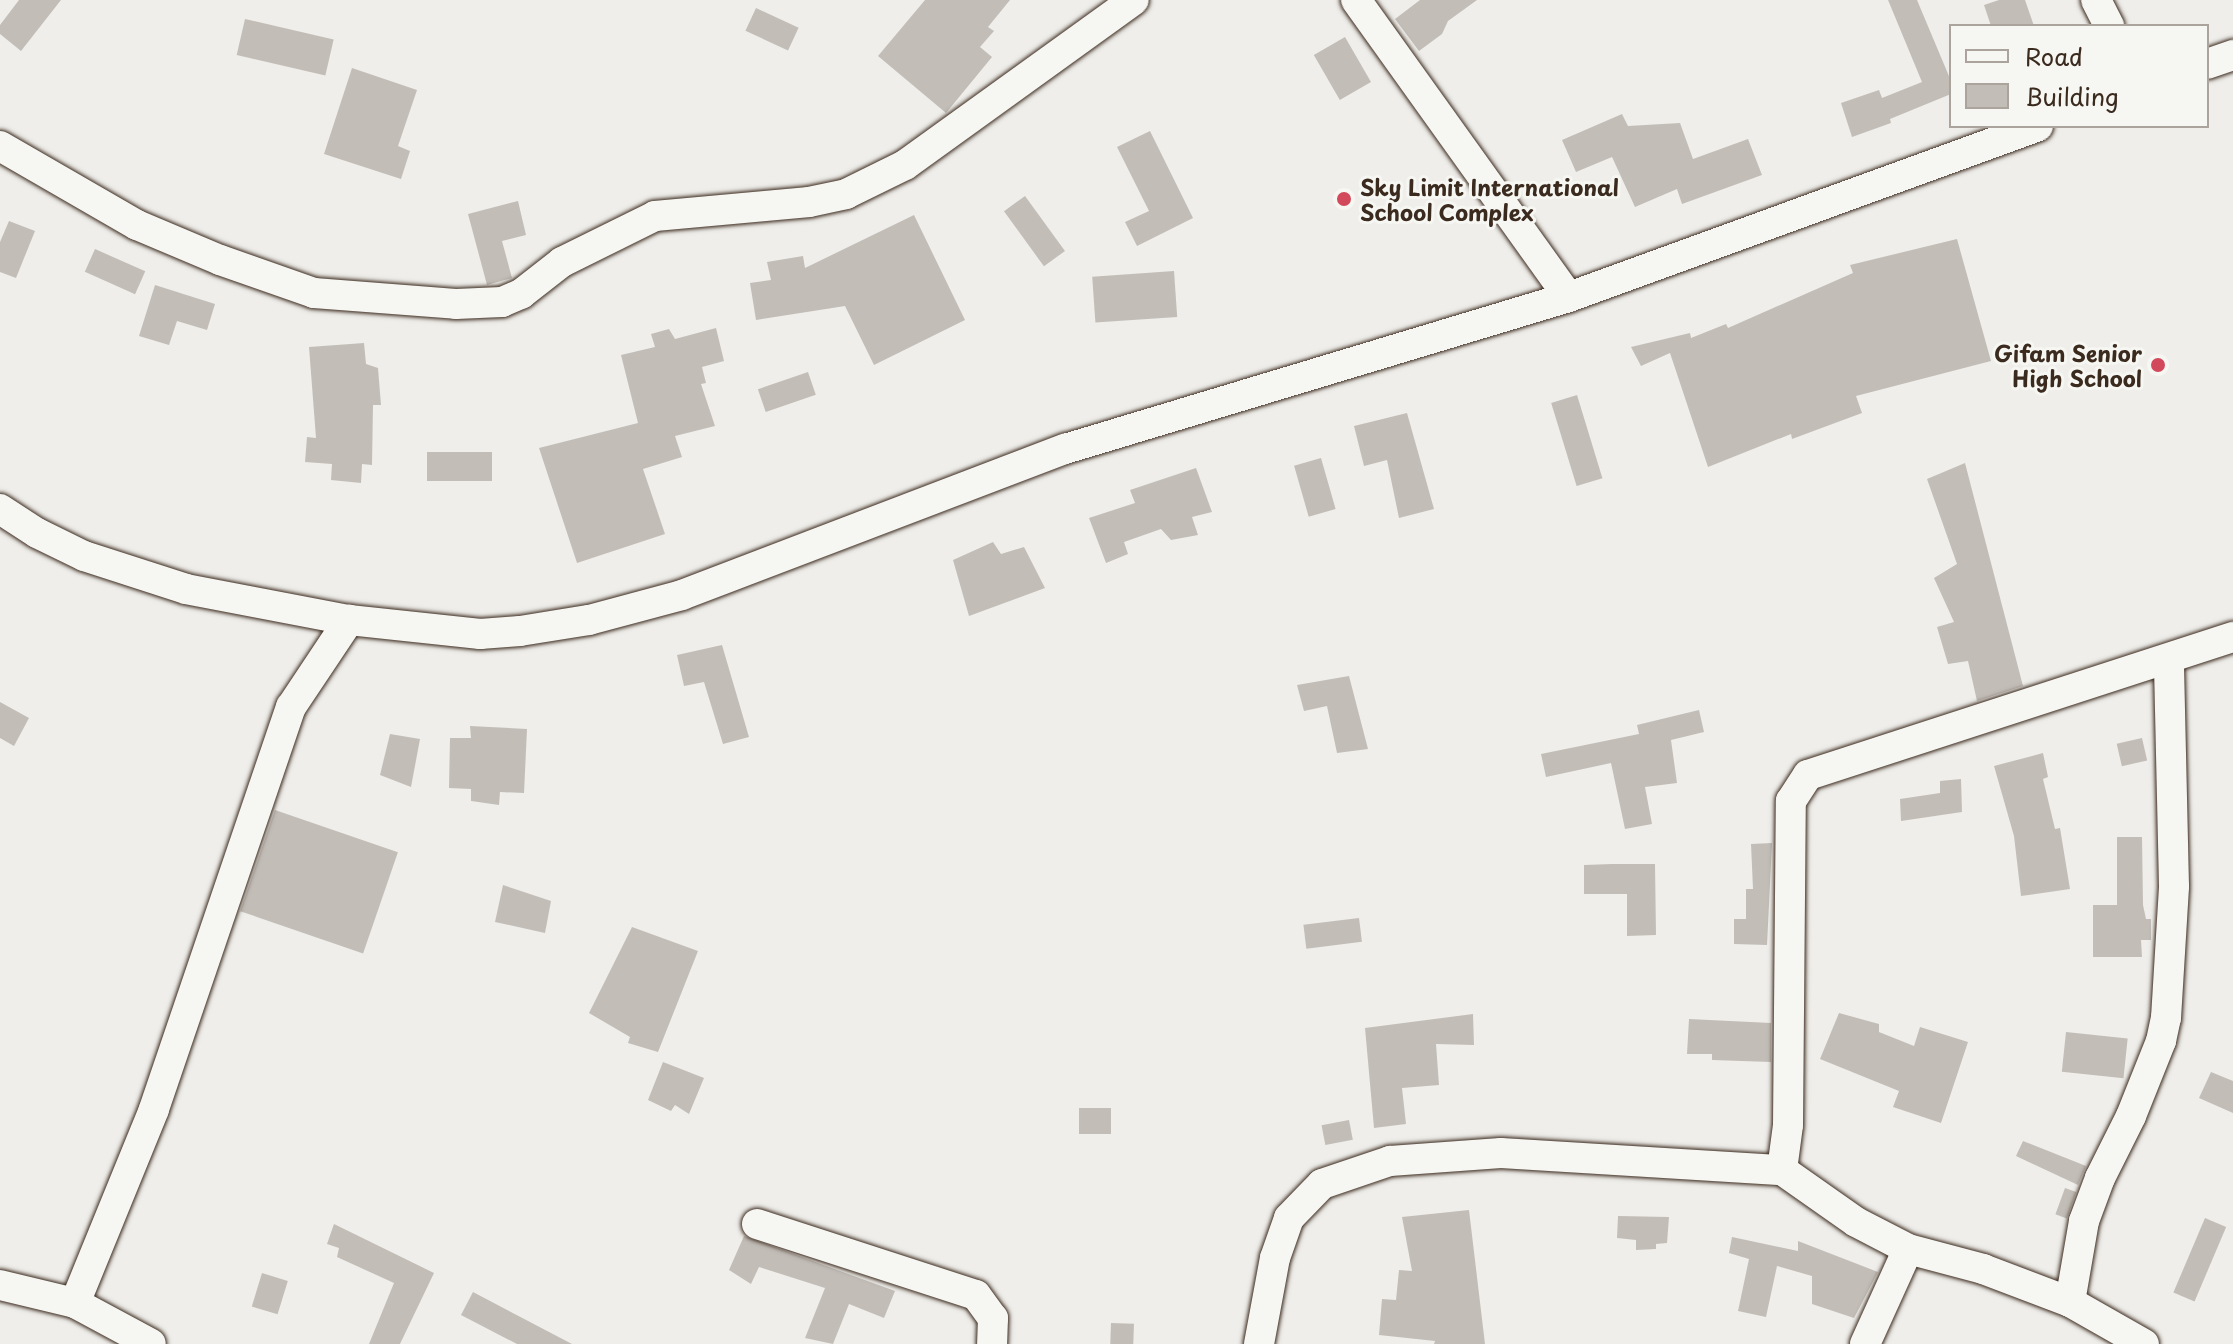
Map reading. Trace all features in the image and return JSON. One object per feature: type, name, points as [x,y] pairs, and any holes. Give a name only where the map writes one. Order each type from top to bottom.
[{"type":"street","points":[[0,146],[137,225],[220,260],[314,293],[428,303],[502,302],[521,294],[562,262],[655,216],[809,202],[846,194],[905,165],[1134,0]]},
{"type":"street","points":[[1356,0],[1569,297]]},
{"type":"street","points":[[2096,0],[2108,24]]},
{"type":"street","points":[[2209,63],[2233,55]]},
{"type":"street","points":[[0,509],[37,533],[84,556],[186,589],[349,620],[480,634],[602,617],[682,595],[1065,449],[1569,297],[2033,128]]},
{"type":"street","points":[[75,1303],[154,1109],[291,707],[349,620]]},
{"type":"street","points":[[1782,1170],[1788,1125],[1791,801],[1794,791],[1808,775],[2233,637]]},
{"type":"street","points":[[2070,1302],[2084,1221],[2100,1178],[2131,1116],[2161,1041],[2166,1018],[2174,886],[2169,659]]},
{"type":"street","points":[[1259,1344],[1275,1258],[1289,1218],[1322,1184],[1390,1161],[1501,1153],[1782,1170],[1856,1222],[1908,1249],[1983,1269],[2070,1302],[2144,1344]]},
{"type":"street","points":[[757,1224],[976,1295],[993,1318],[992,1344]]},
{"type":"street","points":[[1865,1344],[1908,1249]]},
{"type":"street","points":[[0,1285],[75,1303],[151,1344]]},
{"type":"building","points":[[19,0],[61,0],[21,51],[0,34],[0,25]]},
{"type":"building","points":[[925,0],[1010,0],[988,27],[994,31],[980,47],[992,57],[946,113],[878,56]]},
{"type":"building","points":[[1420,0],[1477,0],[1448,21],[1442,34],[1419,51],[1395,19]]},
{"type":"building","points":[[1888,0],[1917,0],[1949,76],[1949,95],[1890,119],[1891,123],[1852,137],[1841,103],[1879,90],[1882,98],[1922,82]]},
{"type":"building","points":[[1999,0],[2025,0],[2033,24],[1990,24],[1984,5]]},
{"type":"building","points":[[756,8],[799,28],[788,51],[745,31]]},
{"type":"building","points":[[245,19],[334,39],[325,76],[237,55]]},
{"type":"building","points":[[1345,37],[1371,82],[1340,100],[1314,55]]},
{"type":"building","points":[[352,68],[417,90],[398,146],[410,151],[401,179],[324,154]]},
{"type":"building","points":[[1622,114],[1628,126],[1680,123],[1693,159],[1748,139],[1762,175],[1682,204],[1677,189],[1635,207],[1612,157],[1576,172],[1562,140]]},
{"type":"building","points":[[1150,131],[1193,218],[1137,246],[1125,222],[1149,211],[1117,147]]},
{"type":"building","points":[[1025,196],[1065,251],[1044,266],[1004,211]]},
{"type":"building","points":[[518,201],[526,235],[502,241],[512,278],[487,285],[468,214]]},
{"type":"building","points":[[914,215],[965,320],[874,365],[845,306],[756,320],[750,283],[771,280],[767,262],[803,256],[805,268]]},
{"type":"building","points":[[9,221],[35,231],[16,278],[0,272],[0,242]]},
{"type":"building","points":[[1957,239],[1991,361],[1856,396],[1862,413],[1792,439],[1791,434],[1708,467],[1670,353],[1641,366],[1631,347],[1690,333],[1691,338],[1726,324],[1728,328],[1853,273],[1850,265]]},
{"type":"building","points":[[95,249],[145,271],[135,294],[85,272]]},
{"type":"building","points":[[1174,271],[1177,317],[1095,323],[1092,277]]},
{"type":"building","points":[[155,285],[215,304],[207,330],[177,321],[169,345],[139,336]]},
{"type":"building","points":[[716,328],[724,361],[702,367],[706,383],[701,384],[715,426],[675,436],[682,457],[643,469],[665,534],[577,563],[539,448],[638,423],[621,355],[655,347],[651,334],[669,329],[675,339]]},
{"type":"building","points":[[364,343],[366,364],[378,368],[381,405],[373,405],[372,465],[362,464],[361,483],[331,480],[332,464],[305,462],[307,437],[316,438],[309,347]]},
{"type":"building","points":[[808,372],[816,395],[766,412],[758,389]]},
{"type":"building","points":[[1577,395],[1602,478],[1577,486],[1551,403]]},
{"type":"building","points":[[1407,413],[1434,509],[1399,518],[1387,460],[1364,466],[1354,426]]},
{"type":"building","points":[[427,452],[492,452],[492,481],[427,481]]},
{"type":"building","points":[[1321,458],[1336,509],[1309,517],[1294,466]]},
{"type":"building","points":[[1965,463],[2023,686],[1977,701],[1968,661],[1948,664],[1937,627],[1954,622],[1934,578],[1957,564],[1927,479]]},
{"type":"building","points":[[1196,468],[1212,512],[1192,517],[1198,535],[1171,540],[1161,529],[1124,542],[1128,554],[1106,563],[1089,518],[1135,503],[1130,490]]},
{"type":"building","points":[[993,542],[1001,554],[1024,547],[1045,588],[969,616],[953,560]]},
{"type":"building","points":[[722,645],[749,737],[723,744],[704,682],[684,686],[677,655]]},
{"type":"building","points":[[1349,676],[1368,749],[1337,753],[1327,706],[1304,711],[1297,685]]},
{"type":"building","points":[[0,702],[29,718],[14,746],[0,738]]},
{"type":"building","points":[[1699,710],[1704,732],[1671,740],[1677,783],[1645,787],[1652,824],[1625,829],[1611,763],[1546,777],[1541,754],[1639,734],[1637,725]]},
{"type":"building","points":[[470,726],[527,729],[524,793],[500,792],[499,805],[471,801],[471,789],[449,788],[450,738],[471,738]]},
{"type":"building","points":[[390,734],[420,739],[411,787],[380,775]]},
{"type":"building","points":[[2142,738],[2147,760],[2122,766],[2117,744]]},
{"type":"building","points":[[2043,753],[2048,777],[2043,779],[2055,829],[2060,828],[2070,889],[2021,896],[2014,836],[1994,766]]},
{"type":"building","points":[[1961,779],[1962,812],[1901,821],[1900,799],[1940,793],[1940,781]]},
{"type":"building","points":[[275,810],[398,852],[363,953],[240,911]]},
{"type":"building","points":[[2117,837],[2142,837],[2143,905],[2146,919],[2151,919],[2151,940],[2141,940],[2142,957],[2093,957],[2093,905],[2117,905]]},
{"type":"building","points":[[1772,843],[1767,945],[1734,944],[1734,919],[1746,919],[1746,889],[1753,889],[1751,844]]},
{"type":"building","points":[[1655,864],[1656,935],[1627,936],[1627,894],[1584,894],[1584,865]]},
{"type":"building","points":[[503,885],[551,901],[545,933],[495,922]]},
{"type":"building","points":[[1359,918],[1362,942],[1306,949],[1303,925]]},
{"type":"building","points":[[632,927],[698,951],[658,1052],[628,1043],[630,1037],[589,1013]]},
{"type":"building","points":[[1839,1013],[1879,1024],[1879,1032],[1914,1046],[1920,1027],[1968,1042],[1941,1123],[1893,1107],[1899,1091],[1820,1059]]},
{"type":"building","points":[[1473,1014],[1474,1045],[1436,1044],[1439,1085],[1402,1088],[1406,1124],[1374,1128],[1365,1028]]},
{"type":"building","points":[[1689,1019],[1771,1023],[1771,1062],[1712,1060],[1712,1054],[1687,1054]]},
{"type":"building","points":[[2066,1032],[2128,1038],[2123,1078],[2062,1072]]},
{"type":"building","points":[[663,1062],[704,1078],[689,1114],[675,1105],[671,1111],[648,1100]]},
{"type":"building","points":[[2211,1072],[2233,1081],[2233,1113],[2199,1098]]},
{"type":"building","points":[[1079,1108],[1111,1108],[1111,1134],[1079,1134]]},
{"type":"building","points":[[1349,1120],[1353,1140],[1325,1145],[1322,1125]]},
{"type":"building","points":[[2023,1141],[2086,1166],[2078,1185],[2016,1156]]},
{"type":"building","points":[[2065,1188],[2076,1192],[2067,1218],[2055,1214]]},
{"type":"building","points":[[1469,1210],[1485,1344],[1434,1344],[1435,1341],[1379,1335],[1382,1299],[1396,1300],[1399,1270],[1412,1271],[1402,1217]]},
{"type":"building","points":[[1618,1216],[1669,1217],[1667,1243],[1656,1244],[1656,1249],[1636,1250],[1636,1240],[1617,1238]]},
{"type":"building","points":[[2205,1218],[2226,1227],[2195,1302],[2173,1293]]},
{"type":"building","points":[[334,1224],[434,1273],[400,1344],[369,1344],[394,1283],[337,1257],[339,1248],[327,1244]]},
{"type":"building","points":[[744,1236],[895,1291],[884,1318],[849,1304],[833,1344],[805,1338],[825,1288],[759,1267],[751,1284],[729,1270]]},
{"type":"building","points":[[1732,1237],[1798,1251],[1798,1241],[1878,1272],[1854,1318],[1812,1304],[1812,1276],[1777,1266],[1766,1317],[1738,1311],[1749,1259],[1729,1253]]},
{"type":"building","points":[[262,1273],[288,1281],[278,1314],[252,1306]]},
{"type":"building","points":[[473,1292],[572,1344],[517,1344],[461,1315]]},
{"type":"building","points":[[1111,1323],[1134,1324],[1133,1344],[1110,1344]]},
{"type":"place","name":"Sky Limit International School Complex","points":[[1344,199]]},
{"type":"place","name":"Gifam Senior High School","points":[[2158,365]]}]
